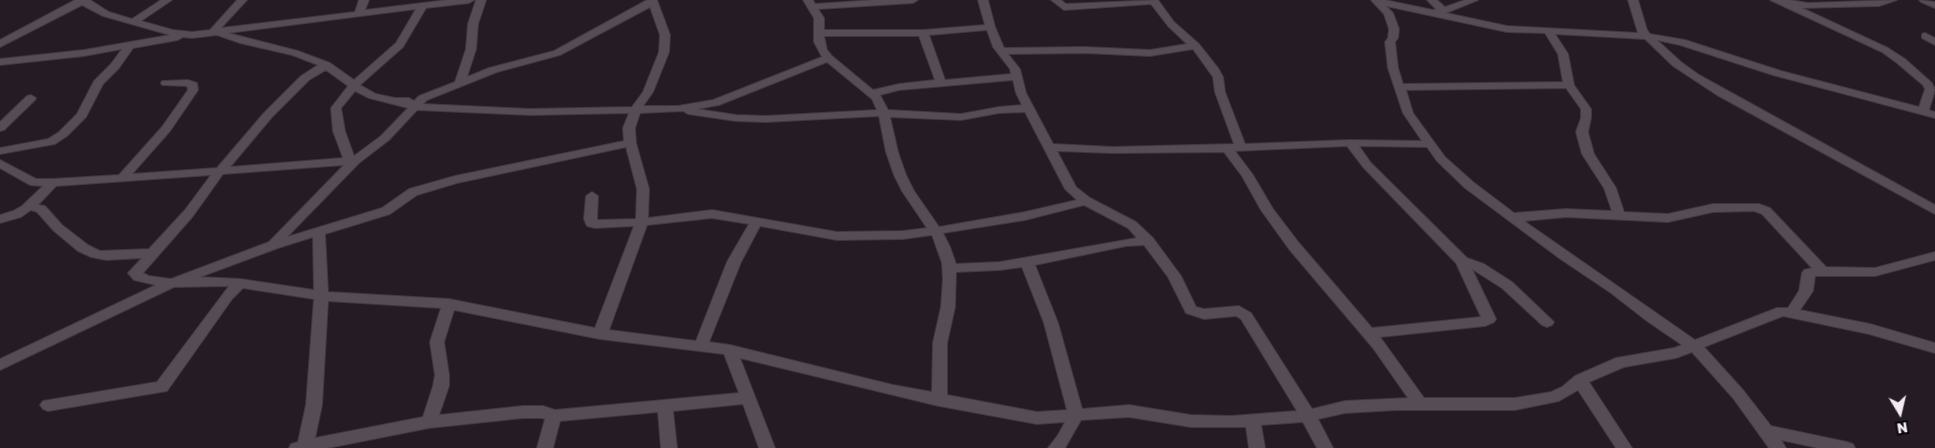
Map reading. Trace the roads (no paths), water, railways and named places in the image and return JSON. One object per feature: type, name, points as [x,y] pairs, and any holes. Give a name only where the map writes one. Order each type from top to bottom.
[{"type":"street","points":[[0,44],[83,0],[106,14],[189,35]]},
{"type":"street","points":[[132,22],[167,0]]},
{"type":"street","points":[[216,30],[242,0]]},
{"type":"street","points":[[359,14],[364,0]]},
{"type":"street","points":[[0,62],[84,53],[216,30],[469,0]]},
{"type":"street","points":[[459,85],[471,49],[474,24],[481,0]]},
{"type":"street","points":[[273,245],[352,161],[385,138],[420,102],[493,70],[557,53],[652,0],[665,35],[664,52],[648,92],[636,109],[629,128],[630,143],[642,189],[642,222],[629,261],[600,334]]},
{"type":"street","points":[[913,0],[888,3],[811,3],[819,18],[819,42],[828,58],[873,93],[884,113],[892,152],[900,175],[908,191],[944,247],[950,268],[948,307],[940,344],[939,400]]},
{"type":"street","points":[[983,0],[990,27],[1001,51],[1018,77],[1021,93],[1068,185],[1086,201],[1132,225],[1148,241],[1174,276],[1191,310],[1204,314],[1239,311],[1246,316],[1326,448]]},
{"type":"street","points":[[1056,0],[1064,7],[1153,0],[1171,24],[1196,46],[1214,68],[1220,92],[1241,147]]},
{"type":"street","points":[[1376,0],[1507,30],[1590,31],[1647,36],[1696,46],[1777,73],[1935,115]]},
{"type":"street","points":[[1376,0],[1388,12],[1394,29],[1393,38],[1390,42],[1390,51],[1408,113],[1451,169],[1469,185],[1564,255],[1616,290],[1692,346],[1720,373],[1778,448]]},
{"type":"street","points":[[1432,0],[1444,11]]},
{"type":"street","points":[[1430,12],[1444,11],[1473,0]]},
{"type":"street","points":[[1633,0],[1642,31],[1678,64],[1721,94],[1825,148],[1935,210]]},
{"type":"street","points":[[1780,2],[1817,6],[1879,3],[1892,0]]},
{"type":"street","points":[[1924,0],[1935,5]]},
{"type":"street","points":[[1780,2],[1885,50],[1901,61],[1928,83],[1930,89],[1923,111]]},
{"type":"street","points":[[352,161],[339,131],[336,108],[354,85],[400,45],[426,4]]},
{"type":"street","points":[[819,33],[922,33],[990,27]]},
{"type":"street","points":[[216,30],[233,38],[295,53],[326,65],[373,96],[402,102],[530,112],[636,109],[678,110],[736,118],[766,119],[884,113],[961,117],[999,110],[1030,108]]},
{"type":"street","points":[[1548,31],[1563,54],[1569,85],[1586,109],[1586,118],[1582,132],[1588,154],[1610,188],[1619,215]]},
{"type":"street","points":[[922,33],[941,83]]},
{"type":"street","points":[[1925,36],[1935,42]]},
{"type":"street","points":[[0,151],[51,142],[74,124],[86,108],[98,83],[115,66],[130,45]]},
{"type":"street","points":[[1001,51],[1085,50],[1150,53],[1196,46]]},
{"type":"street","points":[[678,110],[715,103],[828,58]]},
{"type":"street","points":[[326,65],[305,78],[288,93],[219,172],[189,213],[135,273],[147,280],[172,283],[215,281],[240,283],[321,296],[449,304],[600,334],[730,350],[815,373],[939,400],[1037,418],[1129,411],[1191,421],[1253,421],[1308,416],[1345,407],[1419,403],[1522,403],[1554,397],[1567,391],[1580,380],[1621,362],[1676,354],[1776,313],[1791,313],[1870,329],[1935,348]]},
{"type":"street","points":[[873,93],[899,87],[1018,77]]},
{"type":"street","points":[[122,178],[166,129],[192,90],[193,85],[188,83],[166,83]]},
{"type":"street","points":[[1399,87],[1569,85]]},
{"type":"street","points":[[0,128],[31,98]]},
{"type":"street","points":[[0,142],[25,146]]},
{"type":"street","points":[[0,365],[172,283],[273,245],[373,216],[386,211],[413,192],[426,187],[630,143]]},
{"type":"street","points":[[1050,147],[1113,150],[1177,150],[1350,143],[1430,144]]},
{"type":"street","points":[[1350,143],[1367,165],[1462,261],[1489,318],[1485,321],[1369,333]]},
{"type":"street","points":[[1226,147],[1247,175],[1267,210],[1294,246],[1369,333],[1419,403]]},
{"type":"street","points":[[0,163],[23,178],[34,182],[53,183],[352,161]]},
{"type":"street","points":[[0,219],[17,214],[53,183]]},
{"type":"street","points":[[592,196],[591,223],[602,225],[704,214],[837,236],[935,231],[1025,216],[1086,201]]},
{"type":"street","points":[[28,206],[41,209],[58,228],[82,248],[96,254],[106,256],[152,253]]},
{"type":"street","points":[[1511,216],[1530,217],[1566,213],[1668,218],[1713,208],[1754,207],[1766,212],[1822,271]]},
{"type":"street","points":[[701,345],[734,262],[756,222]]},
{"type":"street","points":[[319,232],[321,296],[314,405],[303,448],[429,422],[523,412],[542,412],[554,416],[748,398]]},
{"type":"street","points":[[950,268],[1000,266],[1126,242],[1148,241]]},
{"type":"street","points":[[1791,313],[1806,291],[1808,275],[1822,271],[1875,272],[1934,257]]},
{"type":"street","points":[[1462,261],[1484,270],[1507,285],[1547,322]]},
{"type":"street","points":[[1027,262],[1051,323],[1076,416],[1064,439],[1056,448]]},
{"type":"street","points":[[48,404],[162,388],[227,296],[240,283]]},
{"type":"street","points":[[429,422],[441,386],[442,375],[437,342],[449,304]]},
{"type":"street","points":[[730,350],[767,448]]},
{"type":"street","points":[[1580,380],[1624,448]]},
{"type":"street","points":[[665,406],[669,448]]},
{"type":"street","points":[[545,448],[554,416]]},
{"type":"street","points":[[1253,421],[1256,448]]},
{"type":"street","points":[[1765,431],[1847,448]]}]
